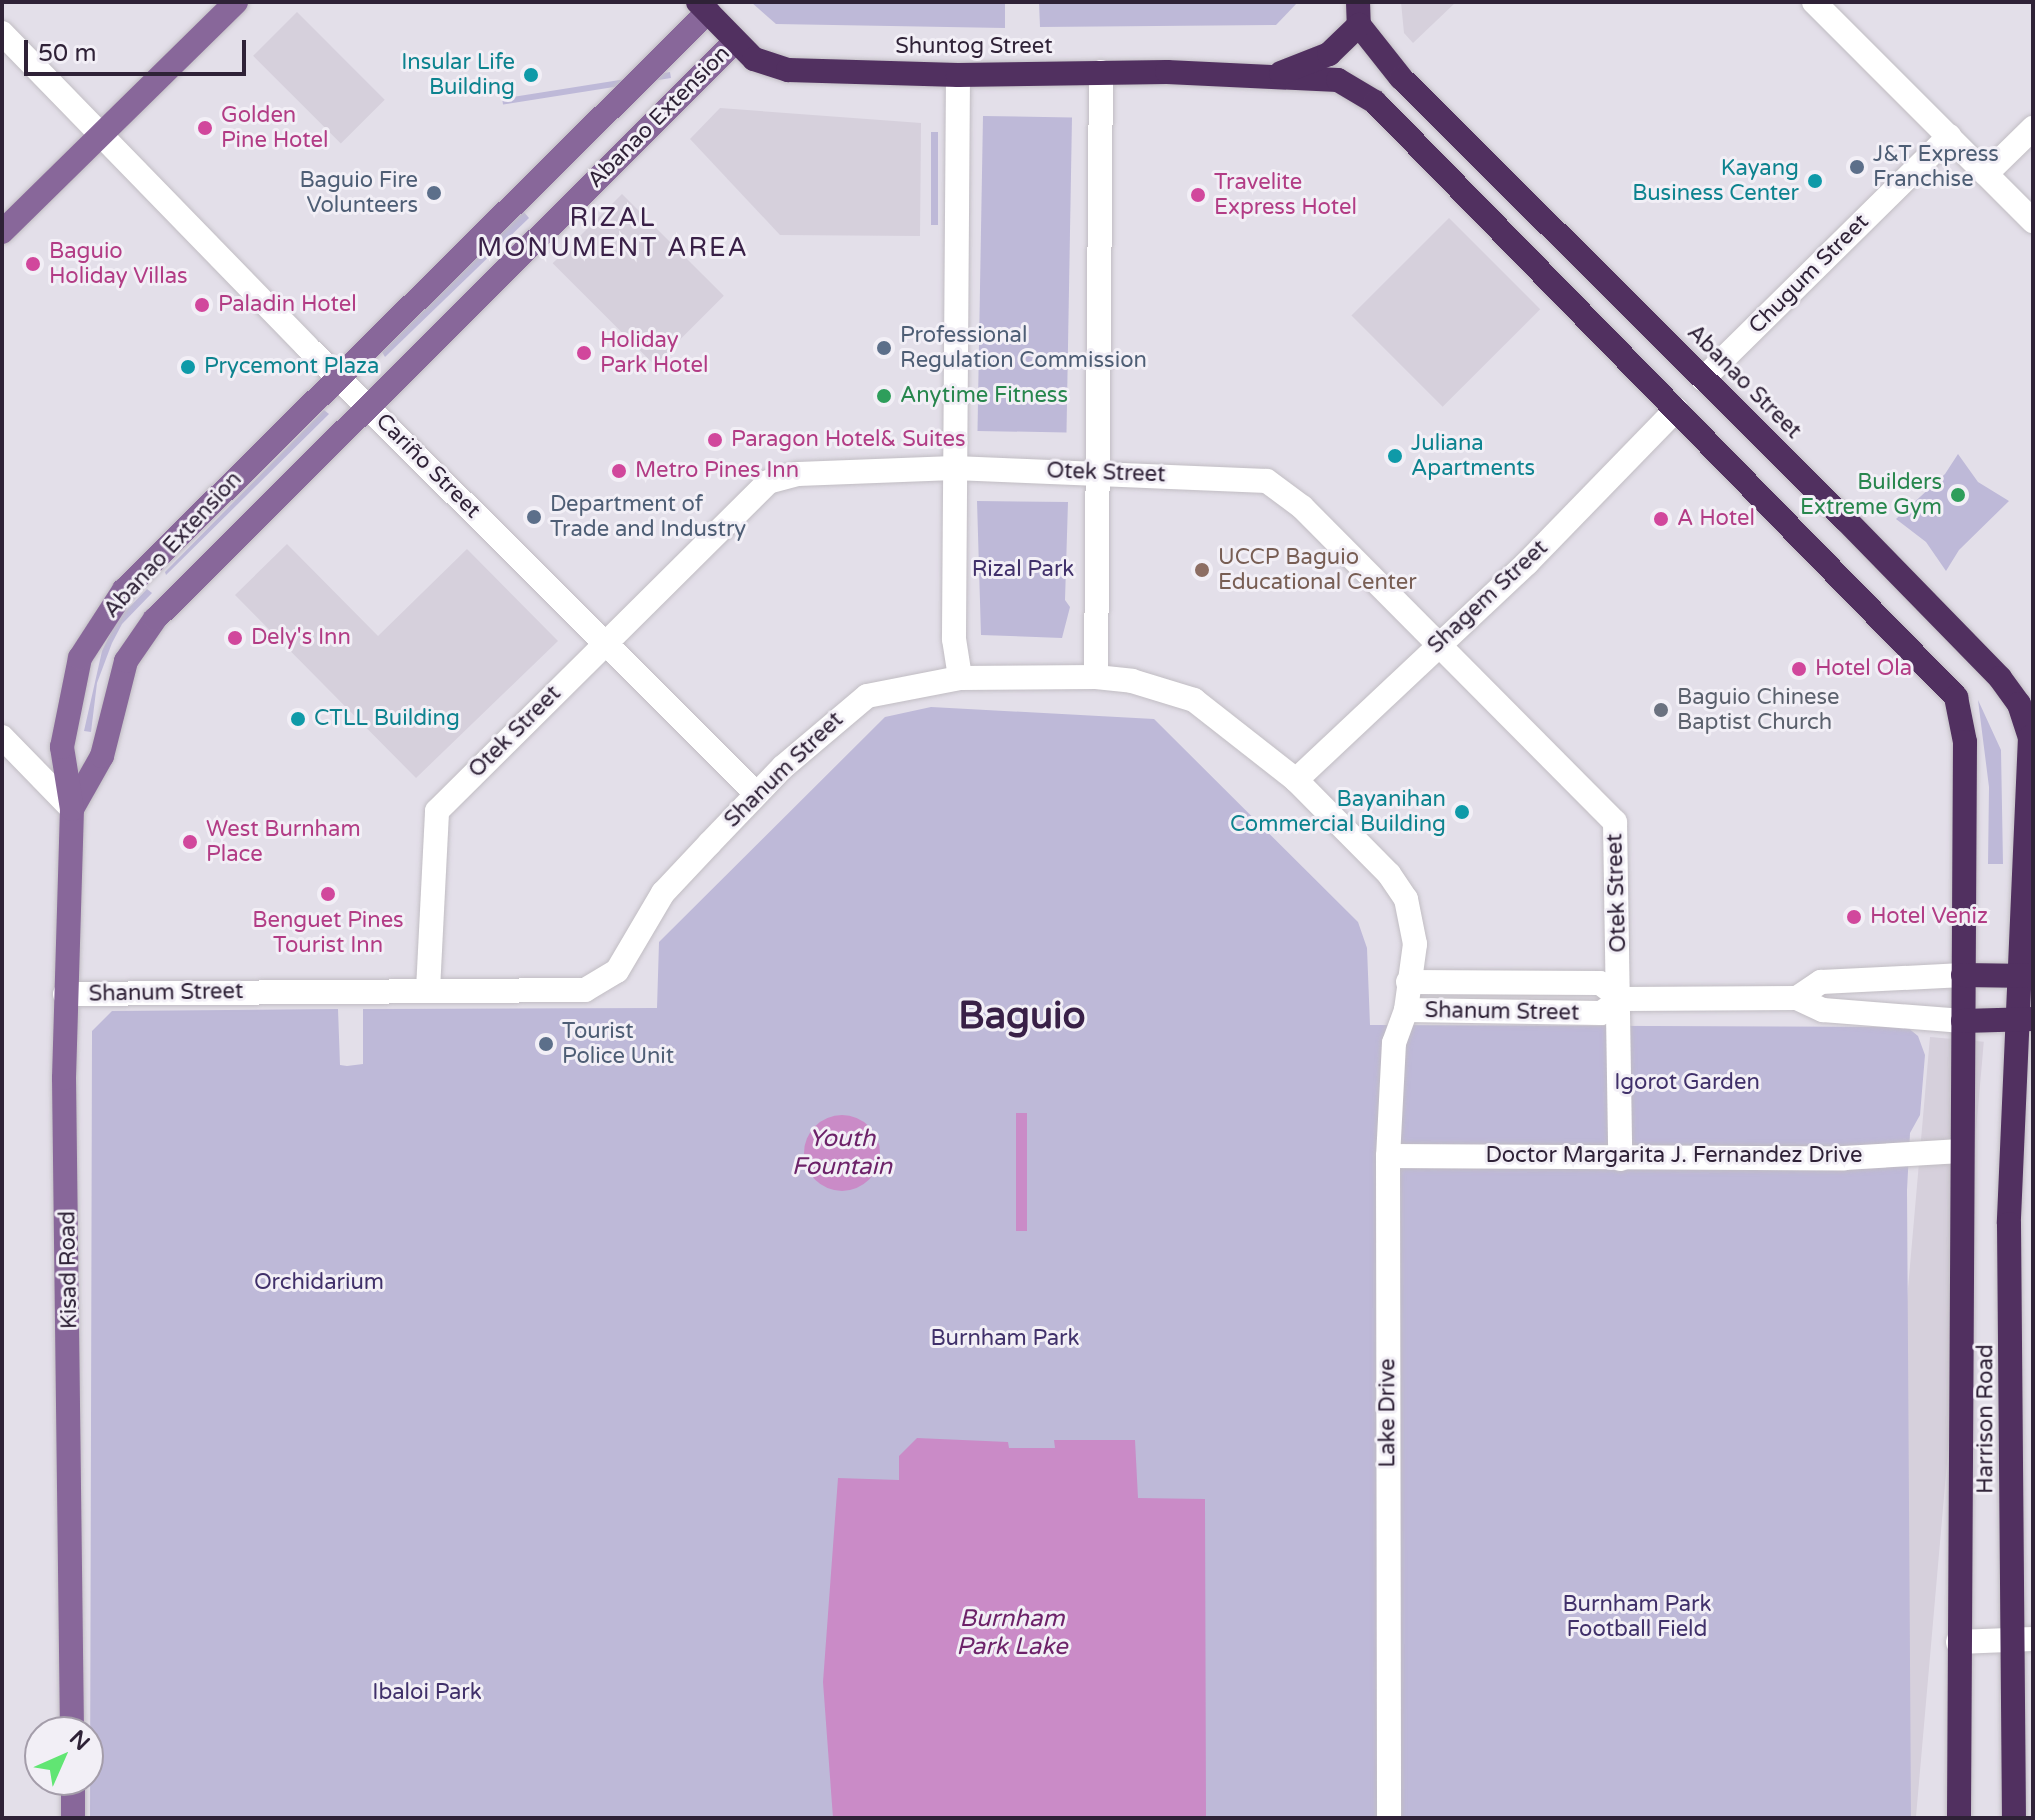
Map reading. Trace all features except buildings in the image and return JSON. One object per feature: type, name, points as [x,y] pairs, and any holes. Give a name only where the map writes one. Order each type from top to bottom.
[{"type":"highway","name":"Shuntog Street","points":[[703,7],[754,59],[788,70],[958,75],[1101,72],[1276,75],[1338,80],[1375,102],[1512,240]]},
{"type":"highway","name":"Shuntog Street","points":[[1276,75],[1329,54],[1358,14]]},
{"type":"highway","name":"Abanao Street","points":[[1358,14],[1401,78],[2026,702],[2030,737],[2024,1019]]},
{"type":"highway","points":[[1538,215],[1512,240],[1956,697],[1965,742],[1963,1021],[2024,1019]]},
{"type":"highway","points":[[1963,975],[2025,976]]},
{"type":"highway","name":"Harrison Road","points":[[2014,1818],[2024,1640],[2009,1224],[2024,1019]]},
{"type":"highway","name":"Harrison Road","points":[[1959,1818],[1963,1021]]},
{"type":"main road","points":[[2,232],[236,2]]},
{"type":"main road","name":"Abanao Extension","points":[[72,809],[62,747],[71,686],[92,634],[144,570],[528,188],[703,7]]},
{"type":"main road","name":"Abanao Extension","points":[[72,809],[102,756],[126,661],[173,600],[735,42]]},
{"type":"main road","points":[[528,188],[558,217]]},
{"type":"main road","points":[[144,570],[173,600]]},
{"type":"main road","name":"Kisad Road","points":[[72,809],[65,994],[72,1716]]},
{"type":"main road","points":[[73,1796],[73,1818]]},
{"type":"street","points":[[1814,2],[2033,221]]},
{"type":"street","name":"Cariño Street","points":[[2,33],[337,376],[757,794]]},
{"type":"street","points":[[1096,677],[1095,472],[1101,72]]},
{"type":"street","points":[[958,75],[954,639],[960,678]]},
{"type":"street","points":[[1986,174],[2033,128]]},
{"type":"street","name":"Chugum Street","points":[[1703,379],[1949,136]]},
{"type":"street","name":"Shagem Street","points":[[1296,780],[1527,563],[1676,410]]},
{"type":"street","name":"Otek Street","points":[[428,990],[437,811],[605,643],[781,475],[954,468],[1244,479],[1281,488],[1615,822],[1621,999],[1620,1159]]},
{"type":"street","name":"Shanum Street","points":[[65,994],[585,990],[606,982],[663,893],[757,794],[867,696],[960,678],[1096,677],[1132,681],[1194,700],[1296,780],[1389,874],[1406,899],[1415,944],[1406,1010],[1601,1013],[1621,999],[1797,998],[1823,1010],[1963,1021]]},
{"type":"street","points":[[2,737],[72,809]]},
{"type":"street","name":"Shanum Street","points":[[1797,998],[1821,982],[1963,975]]},
{"type":"street","name":"Shanum Street","points":[[1408,982],[1600,983],[1621,999]]},
{"type":"street","name":"Lake Drive","points":[[1389,1818],[1388,1156],[1394,1043],[1406,1010]]},
{"type":"street","name":"Doctor Margarita J. Fernandez Drive","points":[[1388,1156],[1620,1159],[1961,1151]]},
{"type":"street","points":[[1958,1642],[2024,1640]]},
{"type":"shaded area","points":[[1401,2],[1456,2],[1413,43],[1404,33]]},
{"type":"shaded area","points":[[297,12],[385,100],[341,144],[253,56]]},
{"type":"shaded area","points":[[720,108],[921,123],[920,236],[780,235],[690,139]]},
{"type":"shaded area","points":[[622,194],[724,296],[655,365],[553,263]]},
{"type":"shaded area","points":[[1449,218],[1540,309],[1443,407],[1351,316]]},
{"type":"shaded area","points":[[287,544],[378,636],[467,549],[558,641],[416,778],[235,595]]},
{"type":"shaded area","points":[[1930,1037],[1984,1042],[1916,1818],[1862,1815]]},
{"type":"green space","points":[[751,2],[1005,2],[1005,28],[776,24]]},
{"type":"green space","points":[[1039,2],[1298,2],[1276,25],[1040,27]]},
{"type":"green space","points":[[670,72],[671,78],[503,105],[502,99]]},
{"type":"green space","points":[[983,116],[1072,118],[1066,433],[978,431]]},
{"type":"green space","points":[[931,132],[938,132],[938,225],[931,225]]},
{"type":"green space","points":[[523,211],[529,218],[385,357],[382,352]]},
{"type":"green space","points":[[324,410],[329,414],[166,575],[165,572]]},
{"type":"green space","points":[[1958,454],[1978,482],[2009,501],[1959,550],[1946,571],[1926,542],[1896,519],[1945,474]]},
{"type":"green space","name":"Rizal Park","points":[[977,501],[1068,502],[1065,600],[1070,607],[1062,638],[981,635]]},
{"type":"green space","points":[[147,589],[152,593],[122,624],[112,643],[97,683],[91,732],[84,731],[102,651],[117,620]]},
{"type":"green space","points":[[1978,700],[2001,750],[2003,864],[1988,864],[1989,787]]},
{"type":"green space","name":"Burnham Park","points":[[931,707],[1154,719],[1358,922],[1367,948],[1370,1025],[1907,1027],[1918,1036],[1925,1055],[1920,1115],[1910,1133],[1907,1190],[1911,1818],[90,1818],[90,1796],[104,1796],[104,1716],[90,1716],[92,1031],[112,1011],[338,1009],[340,1065],[347,1066],[363,1064],[363,1009],[657,1008],[659,942],[885,717]]},
{"type":"water","points":[[1016,1113],[1027,1113],[1027,1231],[1016,1231]]},
{"type":"water","name":"Youth Fountain","points":[[842,1115],[856,1118],[869,1126],[877,1139],[880,1153],[877,1167],[869,1180],[856,1188],[842,1191],[828,1188],[815,1180],[807,1167],[804,1153],[807,1139],[815,1126],[828,1118]]},
{"type":"water","name":"Burnham Park Lake","points":[[917,1438],[1008,1442],[1009,1448],[1055,1448],[1054,1440],[1135,1440],[1138,1498],[1205,1499],[1206,1818],[833,1818],[823,1682],[838,1478],[899,1480],[899,1456]]},
{"type":"place","name":"Insular Life Building","points":[[531,75]]},
{"type":"place","name":"Golden Pine Hotel","points":[[205,128]]},
{"type":"place","name":"J&T Express Franchise","points":[[1857,167]]},
{"type":"place","name":"Kayang Business Center","points":[[1815,181]]},
{"type":"place","name":"Baguio Fire Volunteers","points":[[434,193]]},
{"type":"place","name":"Travelite Express Hotel","points":[[1198,195]]},
{"type":"place","name":"Baguio Holiday Villas","points":[[33,264]]},
{"type":"place","name":"Paladin Hotel","points":[[202,305]]},
{"type":"place","name":"Professional Regulation Commission","points":[[884,348]]},
{"type":"place","name":"Holiday Park Hotel","points":[[584,353]]},
{"type":"place","name":"Prycemont Plaza","points":[[188,367]]},
{"type":"place","name":"Anytime Fitness","points":[[884,396]]},
{"type":"place","name":"Paragon Hotel& Suites","points":[[715,440]]},
{"type":"place","name":"Juliana Apartments","points":[[1395,456]]},
{"type":"place","name":"Metro Pines Inn","points":[[619,471]]},
{"type":"place","name":"Builders Extreme Gym","points":[[1958,495]]},
{"type":"place","name":"Department of Trade and Industry","points":[[534,517]]},
{"type":"place","name":"A Hotel","points":[[1661,519]]},
{"type":"place","name":"UCCP Baguio Educational Center","points":[[1202,570]]},
{"type":"place","name":"Dely's Inn","points":[[235,638]]},
{"type":"place","name":"Hotel Ola","points":[[1799,669]]},
{"type":"place","name":"Baguio Chinese Baptist Church","points":[[1661,710]]},
{"type":"place","name":"CTLL Building","points":[[298,719]]},
{"type":"place","name":"Bayanihan Commercial Building","points":[[1462,812]]},
{"type":"place","name":"West Burnham Place","points":[[190,842]]},
{"type":"place","name":"Benguet Pines Tourist Inn","points":[[328,894]]},
{"type":"place","name":"Hotel Veniz","points":[[1854,917]]},
{"type":"place","name":"Tourist Police Unit","points":[[546,1044]]},
{"type":"district","name":"RIZAL MONUMENT AREA","points":[[613,233]]},
{"type":"district","name":"Baguio","points":[[1022,1017]]},
{"type":"park label","name":"Igorot Garden","points":[[1687,1083]]},
{"type":"park label","name":"Orchidarium","points":[[319,1283]]},
{"type":"park label","name":"Burnham Park Football Field","points":[[1637,1616]]},
{"type":"park label","name":"Ibaloi Park","points":[[427,1693]]}]
